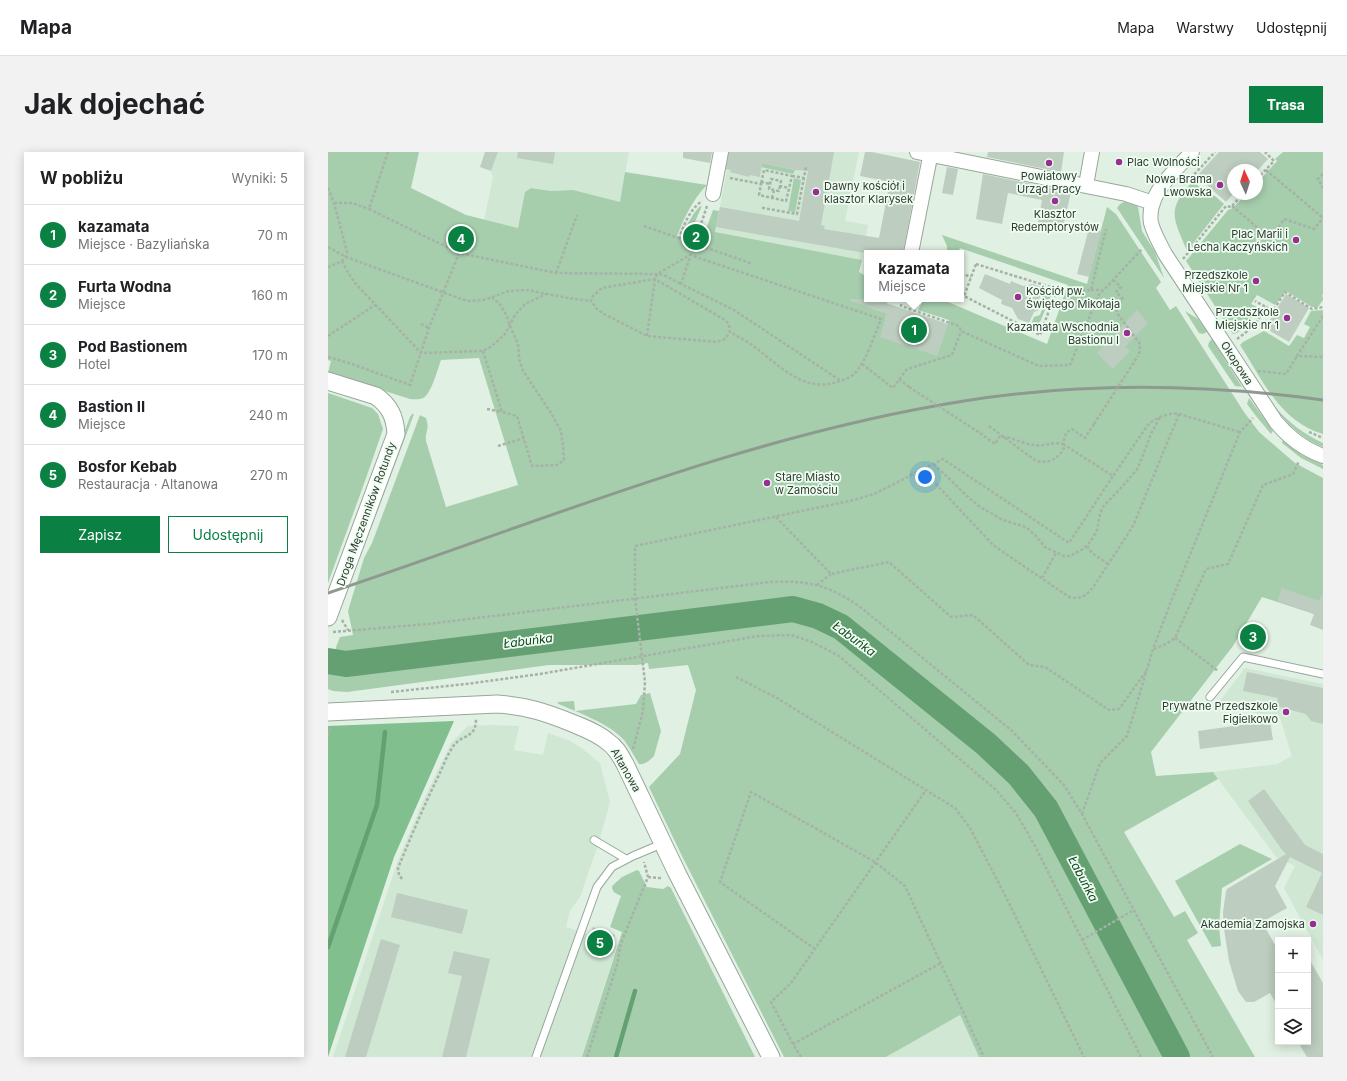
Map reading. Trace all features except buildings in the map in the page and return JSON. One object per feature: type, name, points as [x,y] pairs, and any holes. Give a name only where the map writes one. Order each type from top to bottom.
[{"type":"street","points":[[710,197],[721,152]]},
{"type":"street","points":[[1086,185],[1092,152]]},
{"type":"street","points":[[912,250],[926,153],[1086,185],[1126,194],[1152,203],[1166,181],[1192,152]]},
{"type":"street","name":"Okopowa","points":[[1152,203],[1151,221],[1161,246],[1262,403],[1288,435],[1307,449],[1323,456]]},
{"type":"street","name":"Droga Męczenników Rotundy","points":[[328,380],[376,396],[382,400],[390,408],[394,417],[396,434],[330,624]]},
{"type":"street","name":"Altanowa","points":[[328,712],[497,704],[516,705],[531,708],[557,717],[597,734],[613,746],[625,764],[677,873],[771,1057]]},
{"type":"lane","points":[[1210,697],[1243,657],[1323,674]]},
{"type":"lane","points":[[594,840],[626,859]]},
{"type":"lane","points":[[536,1057],[597,887],[612,867],[626,859],[664,843]]},
{"type":"path","points":[[369,209],[388,152]]},
{"type":"path","points":[[1177,187],[1188,181],[1215,152]]},
{"type":"path","points":[[1263,173],[1274,161],[1265,152]]},
{"type":"path","points":[[763,209],[797,214],[806,167]]},
{"type":"path","points":[[792,176],[786,201],[759,195],[764,170],[804,178]]},
{"type":"path","points":[[1178,256],[1182,261],[1226,206],[1232,206],[1271,239],[1284,219],[1314,229],[1323,218],[1266,170]]},
{"type":"path","points":[[776,180],[778,173]]},
{"type":"path","points":[[1323,174],[1318,179],[1323,188]]},
{"type":"path","points":[[728,184],[729,177],[770,184]]},
{"type":"path","points":[[771,179],[776,180],[781,181],[779,191],[769,189],[771,179]]},
{"type":"path","points":[[780,186],[789,188]]},
{"type":"path","points":[[328,188],[334,203],[346,248],[346,257],[342,261],[328,267]]},
{"type":"path","points":[[772,198],[774,190]]},
{"type":"path","points":[[679,239],[685,223],[697,204],[710,197]]},
{"type":"path","points":[[1232,206],[1238,200]]},
{"type":"path","points":[[334,203],[352,203],[369,209],[459,253],[556,273],[664,275],[734,310],[841,381]]},
{"type":"path","points":[[681,284],[706,208]]},
{"type":"path","points":[[556,273],[577,215]]},
{"type":"path","points":[[644,226],[753,264]]},
{"type":"path","points":[[1091,290],[1106,229]]},
{"type":"path","points":[[328,247],[346,257],[467,301],[484,300],[509,291],[527,290],[591,301],[597,309],[604,314],[647,336],[666,339],[717,342],[726,339],[730,332],[729,324],[725,320],[655,279],[602,288],[597,292],[591,301]]},
{"type":"path","points":[[902,302],[901,306],[959,326],[961,331],[1039,366],[1070,366],[1098,296],[1142,249]]},
{"type":"path","points":[[328,357],[410,385],[442,292],[459,253]]},
{"type":"path","points":[[647,336],[657,274],[690,255],[881,319],[862,364],[853,376],[841,381],[826,384],[812,384],[802,381],[785,371],[752,345],[730,332]]},
{"type":"path","points":[[342,261],[355,283],[421,353],[483,351],[492,346],[505,334],[515,315],[525,304],[547,294]]},
{"type":"path","points":[[1056,289],[1040,335],[964,296],[976,264],[1056,289],[1103,290]]},
{"type":"path","points":[[964,274],[971,277]]},
{"type":"path","points":[[989,426],[1032,458],[1041,462],[1050,461],[1060,455],[1064,445],[1066,433],[1072,429],[1085,438],[1138,356],[1140,350],[1140,344],[1117,313],[1116,308],[1123,299],[1116,292],[1121,287],[1113,280]]},
{"type":"path","points":[[1255,301],[1273,311],[1285,292],[1312,309],[1323,307]]},
{"type":"path","points":[[487,409],[517,416],[532,466],[557,465],[564,460],[561,431],[524,371],[519,358],[518,344],[504,309],[492,298]]},
{"type":"path","points":[[328,336],[375,305]]},
{"type":"path","points":[[1233,341],[1254,326],[1266,307]]},
{"type":"path","points":[[1252,370],[1286,374],[1323,316]]},
{"type":"path","points":[[421,324],[429,328]]},
{"type":"path","points":[[862,364],[893,388],[907,369],[952,354],[961,331]]},
{"type":"path","points":[[483,351],[502,412]]},
{"type":"path","points":[[1297,356],[1323,357]]},
{"type":"path","points":[[899,379],[995,444],[999,438],[1004,437],[1040,446],[1054,442],[1064,445],[1113,476]]},
{"type":"path","points":[[632,755],[643,711],[645,682],[635,598],[635,546],[854,500],[874,494],[944,460],[1069,543],[1147,426],[1160,417],[1169,414],[1179,414],[1240,432]]},
{"type":"path","points":[[922,470],[993,545],[1069,597],[1080,598],[1087,594],[1091,589],[1133,526],[1179,414]]},
{"type":"path","points":[[934,464],[980,507],[999,518],[1026,527],[1045,547],[1064,556],[1070,556],[1087,546],[1095,535],[1103,507],[1138,468],[1151,434],[1160,417]]},
{"type":"path","points":[[1082,814],[1100,763],[1127,736],[1153,649],[1172,599],[1240,432],[1253,418]]},
{"type":"path","points":[[498,446],[524,438]]},
{"type":"path","points":[[1153,649],[1166,644],[1175,638],[1206,569],[1228,564],[1263,485],[1293,474],[1299,461]]},
{"type":"path","points":[[776,516],[831,574]]},
{"type":"path","points":[[1087,546],[1092,553],[1108,564]]},
{"type":"path","points":[[1042,578],[1056,553]]},
{"type":"path","points":[[817,585],[831,574],[889,562],[951,617],[973,615],[1029,665],[1045,666],[1109,710],[1118,709],[1147,670]]},
{"type":"path","points":[[330,624],[428,624],[770,582],[798,582],[817,585],[845,596],[1011,730],[1064,785],[1082,814],[1213,1057]]},
{"type":"path","points":[[387,693],[481,682],[642,657],[758,636],[791,635],[810,641],[839,656],[996,790],[1016,813],[1035,846],[1141,1057]]},
{"type":"path","points":[[1175,638],[1226,678]]},
{"type":"path","points":[[736,677],[777,698],[955,808],[970,828],[1006,897],[1084,1057]]},
{"type":"path","points":[[402,879],[399,875],[398,868],[427,798],[453,747],[461,739],[474,732],[476,726],[475,713]]},
{"type":"path","points":[[802,1057],[771,1002],[791,983],[926,790]]},
{"type":"path","points":[[815,949],[720,882],[751,792],[875,862],[905,886],[984,1057]]},
{"type":"path","points":[[587,1057],[617,965],[621,943],[648,877],[659,878],[668,876]]},
{"type":"path","points":[[1082,940],[1134,910]]},
{"type":"path","points":[[794,1044],[941,963]]},
{"type":"shaded area","points":[[498,152],[629,152],[620,203],[573,190],[551,191],[535,188],[525,192],[518,228],[484,220],[493,178],[491,171]]},
{"type":"shaded area","points":[[728,152],[859,152],[845,221],[868,225],[862,260],[715,232],[727,170],[725,169]]},
{"type":"shaded area","points":[[1245,668],[1323,684],[1323,960],[1284,888],[1295,866],[1276,857],[1213,772],[1277,764],[1292,756],[1280,718],[1217,705]]},
{"type":"shaded area","points":[[468,726],[519,726],[514,750],[543,755],[548,733],[568,740],[580,747],[600,763],[610,802],[599,842],[580,897],[570,911],[566,927],[591,935],[586,949],[607,956],[611,944],[617,945],[582,1057],[333,1057],[397,863],[423,801],[451,743]]},
{"type":"shaded area","points":[[960,1015],[979,1057],[886,1057]]},
{"type":"green space","points":[[328,152],[419,152],[411,188],[466,215],[518,228],[525,192],[531,188],[551,191],[573,190],[620,202],[625,172],[707,185],[693,202],[677,236],[682,238],[691,218],[699,207],[702,206],[687,245],[699,249],[713,210],[719,211],[715,232],[862,260],[859,272],[864,275],[864,302],[866,302],[865,306],[887,313],[881,337],[937,355],[949,320],[918,310],[922,302],[948,302],[1047,344],[1068,285],[960,248],[959,250],[947,250],[947,246],[942,235],[1087,284],[1107,207],[1116,214],[1161,282],[1156,288],[1170,310],[1176,306],[1244,412],[1259,432],[1295,463],[1323,478],[1323,617],[1262,597],[1233,646],[1151,752],[1156,776],[1213,772],[1218,779],[1124,832],[1174,917],[1185,911],[1198,933],[1187,940],[1255,1057],[979,1057],[960,1015],[886,1057],[784,1057],[681,854],[649,787],[680,754],[696,690],[688,665],[649,669],[648,663],[637,665],[549,665],[347,692],[328,689],[328,668],[340,637],[353,635],[348,611],[364,558],[372,543],[420,415],[426,418],[428,425],[426,441],[446,507],[518,485],[479,358],[441,360],[429,392],[423,398],[418,399],[410,399],[328,373],[331,361],[328,360]]},
{"type":"green space","points":[[1283,152],[1323,152],[1323,300],[1318,307],[1312,307],[1286,291],[1275,305],[1257,295],[1251,304],[1259,308],[1251,320],[1241,330],[1233,334],[1186,261],[1228,210],[1233,208],[1240,200],[1263,200],[1263,176],[1277,161],[1275,159]]},
{"type":"green space","points":[[762,163],[795,170],[793,174],[761,167]]},
{"type":"green space","points":[[794,178],[801,180],[795,212],[788,211]]},
{"type":"green space","points":[[1193,181],[1208,195],[1215,196],[1224,204],[1187,251],[1178,230],[1175,214],[1179,199]]},
{"type":"green space","points":[[1126,201],[1138,207],[1142,231],[1155,252],[1164,278],[1117,208],[1120,204]]},
{"type":"green space","points":[[1045,290],[1052,293],[1038,327],[1031,324],[1034,317],[1040,315],[1044,305],[1042,298]]},
{"type":"green space","points":[[1323,310],[1323,434],[1306,427],[1285,411],[1268,390],[1240,345],[1264,331],[1289,346],[1297,335],[1304,338],[1310,327],[1304,324],[1311,311]]},
{"type":"green space","points":[[1185,311],[1198,319],[1207,332],[1203,334],[1199,333]]},
{"type":"green space","points":[[1212,339],[1242,387],[1235,386],[1208,346]]},
{"type":"green space","points":[[328,393],[372,408],[378,414],[383,429],[328,583]]},
{"type":"green space","points":[[1249,398],[1273,431],[1271,434],[1247,404]]},
{"type":"green space","points":[[1275,407],[1297,428],[1323,443],[1323,447],[1302,436],[1296,431]]},
{"type":"green space","points":[[414,414],[365,544],[361,547],[410,417]]},
{"type":"green space","points":[[1283,440],[1302,455],[1323,465],[1323,469],[1301,458],[1282,443]]},
{"type":"green space","points":[[650,693],[661,731],[654,756],[649,761],[639,764],[624,740],[618,734],[602,723],[575,711],[636,704],[641,695]]},
{"type":"green space","points":[[574,701],[575,711],[557,703]]},
{"type":"green space","points":[[454,721],[394,857],[328,1057],[328,726]]},
{"type":"green space","points":[[1240,844],[1272,859],[1222,888],[1219,926],[1221,946],[1212,947],[1175,881]]},
{"type":"green space","points":[[637,870],[639,871],[647,887],[663,889],[668,886],[671,888],[755,1057],[582,1057],[622,932],[610,927],[621,896],[614,891],[612,886],[622,877]]},
{"type":"waterway","name":"Łabuńka","points":[[328,661],[346,664],[793,609],[818,616],[841,627],[986,744],[1019,775],[1046,809],[1177,1057]]},
{"type":"waterway","points":[[328,947],[377,805],[385,732]]},
{"type":"waterway","points":[[616,1057],[635,991]]},
{"type":"railway","points":[[328,593],[642,484],[801,436],[882,416],[964,401],[1008,395],[1098,388],[1188,388],[1323,400]]},
{"type":"place","name":"Plac Wolności","points":[[1119,162]]},
{"type":"place","name":"Powiatowy Urząd Pracy","points":[[1049,163]]},
{"type":"place","name":"Nowa Brama Lwowska","points":[[1220,185]]},
{"type":"place","name":"Dawny kościół i klasztor Klarysek","points":[[816,192]]},
{"type":"place","name":"Klasztor Redemptorystów","points":[[1055,201]]},
{"type":"place","name":"Furta Wodna","points":[[696,237]]},
{"type":"place","name":"Bastion II","points":[[461,239]]},
{"type":"place","name":"Plac Marii i Lecha Kaczyńskich","points":[[1296,240]]},
{"type":"place","name":"Przedszkole Miejskie Nr 1","points":[[1256,281]]},
{"type":"place","name":"Kościół pw. Świętego Mikołaja","points":[[1018,297]]},
{"type":"place","name":"Przedszkole Miejskie nr 1","points":[[1287,318]]},
{"type":"place","name":"kazamata","points":[[914,330]]},
{"type":"place","name":"Kazamata Wschodnia Bastionu I","points":[[1127,333]]},
{"type":"place","name":"Stare Miasto w Zamościu","points":[[767,483]]},
{"type":"place","name":"Pod Bastionem","points":[[1253,637]]},
{"type":"place","name":"Prywatne Przedszkole Figielkowo","points":[[1286,712]]},
{"type":"place","name":"Akademia Zamojska","points":[[1313,924]]},
{"type":"place","name":"Bosfor Kebab","points":[[600,943]]}]
